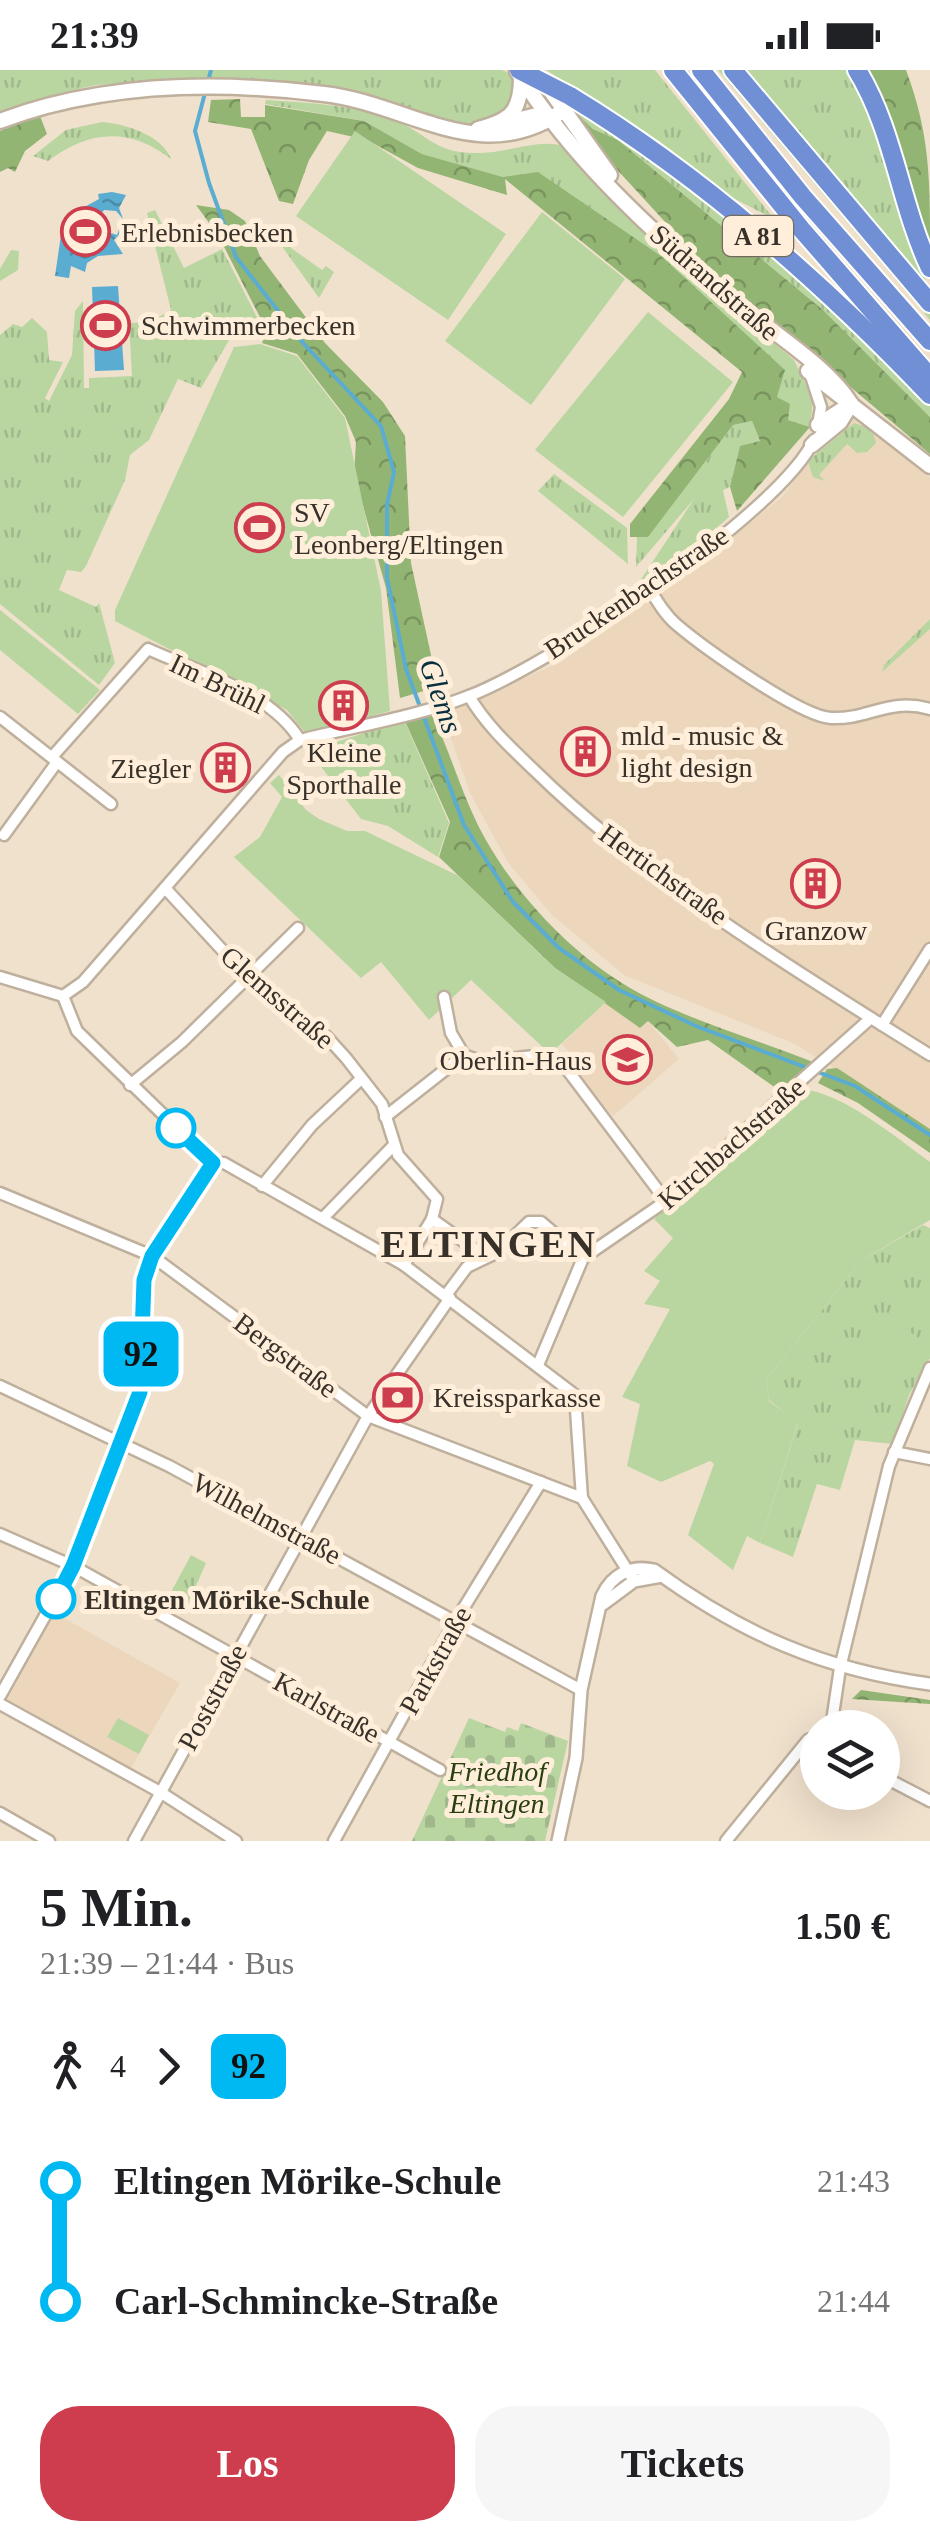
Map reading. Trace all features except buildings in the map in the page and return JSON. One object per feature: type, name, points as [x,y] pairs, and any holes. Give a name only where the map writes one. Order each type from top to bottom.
[{"type":"highway","points":[[673,70],[802,230],[930,377]]},
{"type":"highway","points":[[700,70],[803,197],[930,341]]},
{"type":"highway","points":[[733,70],[930,303]]},
{"type":"highway","points":[[857,70],[880,120],[910,220],[930,268]]},
{"type":"highway","name":"A 81","points":[[519,72],[562,109],[653,152],[736,217],[872,336],[930,395]]},
{"type":"main road","name":"Südrandstraße","points":[[536,70],[637,212],[838,385],[851,404]]},
{"type":"main road","name":"Südrandstraße","points":[[519,72],[562,109]]},
{"type":"main road","points":[[507,122],[520,98],[519,72]]},
{"type":"main road","points":[[0,121],[35,108],[110,94],[188,88],[357,99],[462,133],[496,135],[536,130],[562,109]]},
{"type":"main road","points":[[462,133],[562,109]]},
{"type":"main road","name":"Südrandstraße","points":[[793,350],[808,371],[930,466]]},
{"type":"main road","points":[[818,425],[851,404]]},
{"type":"main road","points":[[812,445],[840,422],[851,404]]},
{"type":"street","name":"Bruckenbachstraße","points":[[300,740],[469,696],[579,638],[717,541],[812,445],[821,407],[808,371]]},
{"type":"street","points":[[648,588],[678,626],[806,712],[843,718],[910,703],[930,709]]},
{"type":"street","name":"Im Brühl","points":[[55,759],[148,650],[264,703],[288,720],[300,740]]},
{"type":"street","name":"Hertichstraße","points":[[469,696],[482,718],[512,749],[616,842],[930,1055]]},
{"type":"street","points":[[0,717],[111,804]]},
{"type":"street","points":[[63,996],[83,982],[233,806],[300,740]]},
{"type":"street","points":[[4,834],[55,759]]},
{"type":"street","name":"Glemsstraße","points":[[166,888],[248,978],[327,1036],[382,1104],[393,1146],[437,1199],[432,1219]]},
{"type":"street","points":[[130,1085],[182,1042],[298,928]]},
{"type":"street","points":[[877,1021],[930,949]]},
{"type":"street","points":[[0,977],[63,996]]},
{"type":"street","points":[[63,996],[77,1031],[213,1163],[224,1163],[404,1265],[575,1395],[582,1498],[630,1576]]},
{"type":"street","points":[[444,997],[451,1033],[464,1055],[492,1064],[547,1055],[560,1060],[666,1201]]},
{"type":"street","name":"Kirchbachstraße","points":[[583,1258],[666,1201],[877,1021]]},
{"type":"street","points":[[386,1117],[464,1055]]},
{"type":"street","points":[[262,1186],[312,1125],[361,1078]]},
{"type":"street","points":[[323,1218],[393,1146]]},
{"type":"street","points":[[0,1696],[73,1566],[140,1392],[144,1280],[152,1256],[213,1163]]},
{"type":"street","name":"Bergstraße","points":[[0,1193],[152,1256],[368,1416],[582,1498]]},
{"type":"street","points":[[404,1265],[432,1219],[484,1256]]},
{"type":"street","name":"Poststraße","points":[[134,1841],[368,1416],[467,1267],[498,1252],[529,1222],[541,1222],[583,1258]]},
{"type":"street","points":[[538,1365],[583,1258]]},
{"type":"street","points":[[834,1710],[840,1668],[894,1452],[930,1368]]},
{"type":"street","name":"Wilhelmstraße","points":[[0,1386],[122,1441],[581,1690]]},
{"type":"street","points":[[894,1452],[930,1460]]},
{"type":"street","name":"Parkstraße","points":[[334,1841],[455,1622],[541,1482]]},
{"type":"street","name":"Karlstraße","points":[[0,1534],[73,1566],[440,1770]]},
{"type":"street","points":[[558,1841],[576,1758],[581,1690],[604,1604],[630,1576],[662,1576],[784,1647],[840,1668],[930,1684]]},
{"type":"street","points":[[0,1704],[160,1792],[236,1841]]},
{"type":"street","points":[[726,1841],[800,1750]]},
{"type":"street","points":[[900,1785],[930,1801]]},
{"type":"street","points":[[0,1813],[46,1840]]},
{"type":"shaded area","points":[[854,415],[930,478],[930,1129],[795,1044],[624,975],[552,915],[509,864],[471,795],[442,713],[561,662],[697,566],[783,496],[807,463]]},
{"type":"shaded area","name":"Oberlin-Haus","points":[[606,1002],[640,1028],[648,1021],[679,1059],[613,1116],[571,1068],[578,1061],[562,1044]]},
{"type":"shaded area","points":[[55,1613],[180,1683],[130,1770],[7,1700]]},
{"type":"green space","points":[[0,70],[502,70],[516,76],[512,109],[477,126],[454,125],[278,87],[190,80],[97,85],[0,114]]},
{"type":"green space","points":[[546,70],[655,70],[774,219],[731,197],[659,141]]},
{"type":"green space","points":[[718,70],[723,70],[930,313],[930,320]]},
{"type":"green space","points":[[743,70],[847,70],[873,125],[926,281]]},
{"type":"green space","points":[[866,70],[906,70],[920,115],[927,158],[930,250]]},
{"type":"green space","points":[[240,99],[241,117],[265,117],[265,105],[364,121],[422,154],[503,177],[538,172],[661,256],[785,370],[777,397],[790,404],[788,420],[810,427],[737,511],[730,487],[740,446],[760,441],[752,421],[733,425],[648,537],[630,537],[630,524],[729,399],[742,372],[505,179],[507,195],[418,168],[367,140],[327,131],[309,160],[293,204],[279,201],[251,129],[208,122],[211,100]]},
{"type":"green space","points":[[266,100],[373,113],[402,123],[440,146],[465,153],[546,144],[566,147],[697,278],[794,360],[813,399],[810,427],[788,420],[777,397],[503,177],[422,154],[364,121],[265,104]]},
{"type":"green space","points":[[563,101],[661,167],[754,240],[930,398],[930,417],[823,310],[618,140],[593,129]]},
{"type":"green space","points":[[563,101],[593,129],[618,140],[823,310],[930,417],[930,454],[702,262],[610,162]]},
{"type":"green space","points":[[40,116],[47,134],[25,151],[15,172],[8,168],[0,172],[0,131]]},
{"type":"green space","points":[[102,122],[152,137],[171,159],[140,141],[110,136],[79,143],[48,161],[33,156],[66,130]]},
{"type":"green space","points":[[355,131],[506,234],[448,320],[296,216]]},
{"type":"green space","points":[[196,205],[229,210],[245,221],[260,256],[325,343],[383,402],[405,436],[411,563],[436,678],[434,688],[400,698],[386,588],[354,474],[356,442],[345,416],[297,354],[262,343],[267,331],[218,235]]},
{"type":"green space","points":[[155,210],[184,268],[222,249],[263,329],[231,337],[201,388],[178,379],[149,440],[130,455],[125,480],[86,566],[81,572],[67,570],[59,590],[96,607],[99,603],[115,663],[99,685],[0,604],[0,335],[13,324],[22,327],[32,318],[47,332],[49,360],[63,362],[45,398],[49,401],[72,355],[75,311],[83,301],[84,388],[89,388],[89,378],[132,376],[129,323],[150,322],[171,310],[147,213]]},
{"type":"green space","points":[[542,212],[625,279],[531,405],[445,341]]},
{"type":"green space","points":[[286,237],[293,243],[291,248],[322,270],[326,266],[334,272],[319,298],[281,245]]},
{"type":"green space","points":[[11,250],[19,251],[18,270],[0,281],[0,269]]},
{"type":"green space","points":[[648,312],[733,382],[623,517],[535,450]]},
{"type":"green space","name":"SV Leonberg/Eltingen","points":[[260,344],[297,356],[345,418],[381,591],[390,711],[306,734],[287,710],[115,621],[115,610],[234,347]]},
{"type":"green space","points":[[752,421],[760,442],[740,447],[730,487],[723,490],[729,517],[686,555],[636,587],[694,499],[636,567],[637,537],[648,536],[733,425]]},
{"type":"green space","points":[[854,423],[872,429],[876,443],[867,452],[857,453],[847,444],[819,475],[825,481],[813,477],[808,461]]},
{"type":"green space","points":[[554,474],[627,528],[628,564],[538,491]]},
{"type":"green space","points":[[0,610],[100,690],[78,714],[0,650]]},
{"type":"green space","points":[[930,619],[930,629],[882,672],[884,665]]},
{"type":"green space","points":[[432,714],[490,847],[532,905],[565,939],[602,970],[643,995],[813,1062],[780,1091],[708,1040],[677,1047],[648,1021],[640,1028],[555,968],[439,857],[450,822],[404,719]]},
{"type":"green space","points":[[404,720],[449,823],[438,857],[388,826],[361,819],[309,751]]},
{"type":"green space","points":[[279,775],[306,810],[319,819],[347,831],[365,831],[459,876],[555,968],[606,1002],[550,1054],[471,980],[429,1020],[381,962],[361,978],[234,857],[260,837],[282,797],[270,783]]},
{"type":"green space","points":[[837,1068],[930,1129],[930,1153],[858,1103],[818,1083],[827,1069]]},
{"type":"green space","points":[[802,1089],[852,1108],[930,1162],[930,1220],[862,1260],[766,1380],[769,1401],[798,1422],[760,1543],[747,1536],[733,1570],[688,1535],[714,1464],[710,1461],[661,1482],[627,1466],[640,1404],[622,1397],[670,1309],[644,1304],[660,1281],[644,1271],[673,1238],[654,1219]]},
{"type":"green space","points":[[923,1225],[930,1228],[930,1358],[909,1395],[893,1444],[855,1440],[840,1490],[817,1484],[793,1557],[760,1543],[798,1423],[769,1400],[766,1380],[862,1260]]},
{"type":"green space","points":[[889,1318],[925,1342],[890,1399],[848,1370]]},
{"type":"green space","points":[[191,1555],[206,1563],[183,1615],[164,1605]]},
{"type":"green space","points":[[861,1690],[930,1700],[930,1704],[852,1699]]},
{"type":"green space","points":[[118,1718],[149,1735],[139,1754],[107,1737]]},
{"type":"green space","name":"Friedhof Eltingen","points":[[469,1718],[505,1732],[507,1727],[518,1731],[521,1723],[568,1741],[545,1841],[412,1841]]},
{"type":"water","name":"Erlebnisbecken","points":[[98,194],[126,195],[119,208],[126,227],[114,240],[123,254],[98,256],[87,263],[85,272],[71,266],[69,278],[55,276],[61,235],[75,237],[68,216],[99,199]],"holes":[[[104,210],[116,211],[123,219],[117,235],[99,229],[97,220]]]},
{"type":"water","name":"Schwimmerbecken","points":[[118,286],[124,370],[95,371],[92,287]]},
{"type":"waterway","name":"Glems","points":[[211,70],[195,131],[209,183],[236,257],[303,343],[381,426],[394,472],[387,505],[387,578],[406,669],[464,825],[513,902],[559,948],[619,990],[696,1026],[855,1086],[930,1135]]},
{"type":"bus line","name":"92","points":[[56,1599],[73,1566],[140,1392],[144,1280],[152,1256],[213,1163],[208,1154],[176,1128]]},
{"type":"place","name":"Erlebnisbecken","points":[[86,232]]},
{"type":"place","name":"Schwimmerbecken","points":[[106,325]]},
{"type":"place","name":"SV Leonberg/Eltingen","points":[[259,528]]},
{"type":"place","name":"Kleine Sporthalle","points":[[344,705]]},
{"type":"place","name":"mld - music & light design","points":[[586,751]]},
{"type":"place","name":"Ziegler","points":[[226,768]]},
{"type":"place","name":"Granzow","points":[[816,883]]},
{"type":"place","name":"Oberlin-Haus","points":[[627,1060]]},
{"type":"place","name":"Kreissparkasse","points":[[398,1397]]},
{"type":"place","name":"Eltingen Mörike-Schule","points":[[56,1599]]},
{"type":"district","name":"ELTINGEN","points":[[489,1244]]}]
